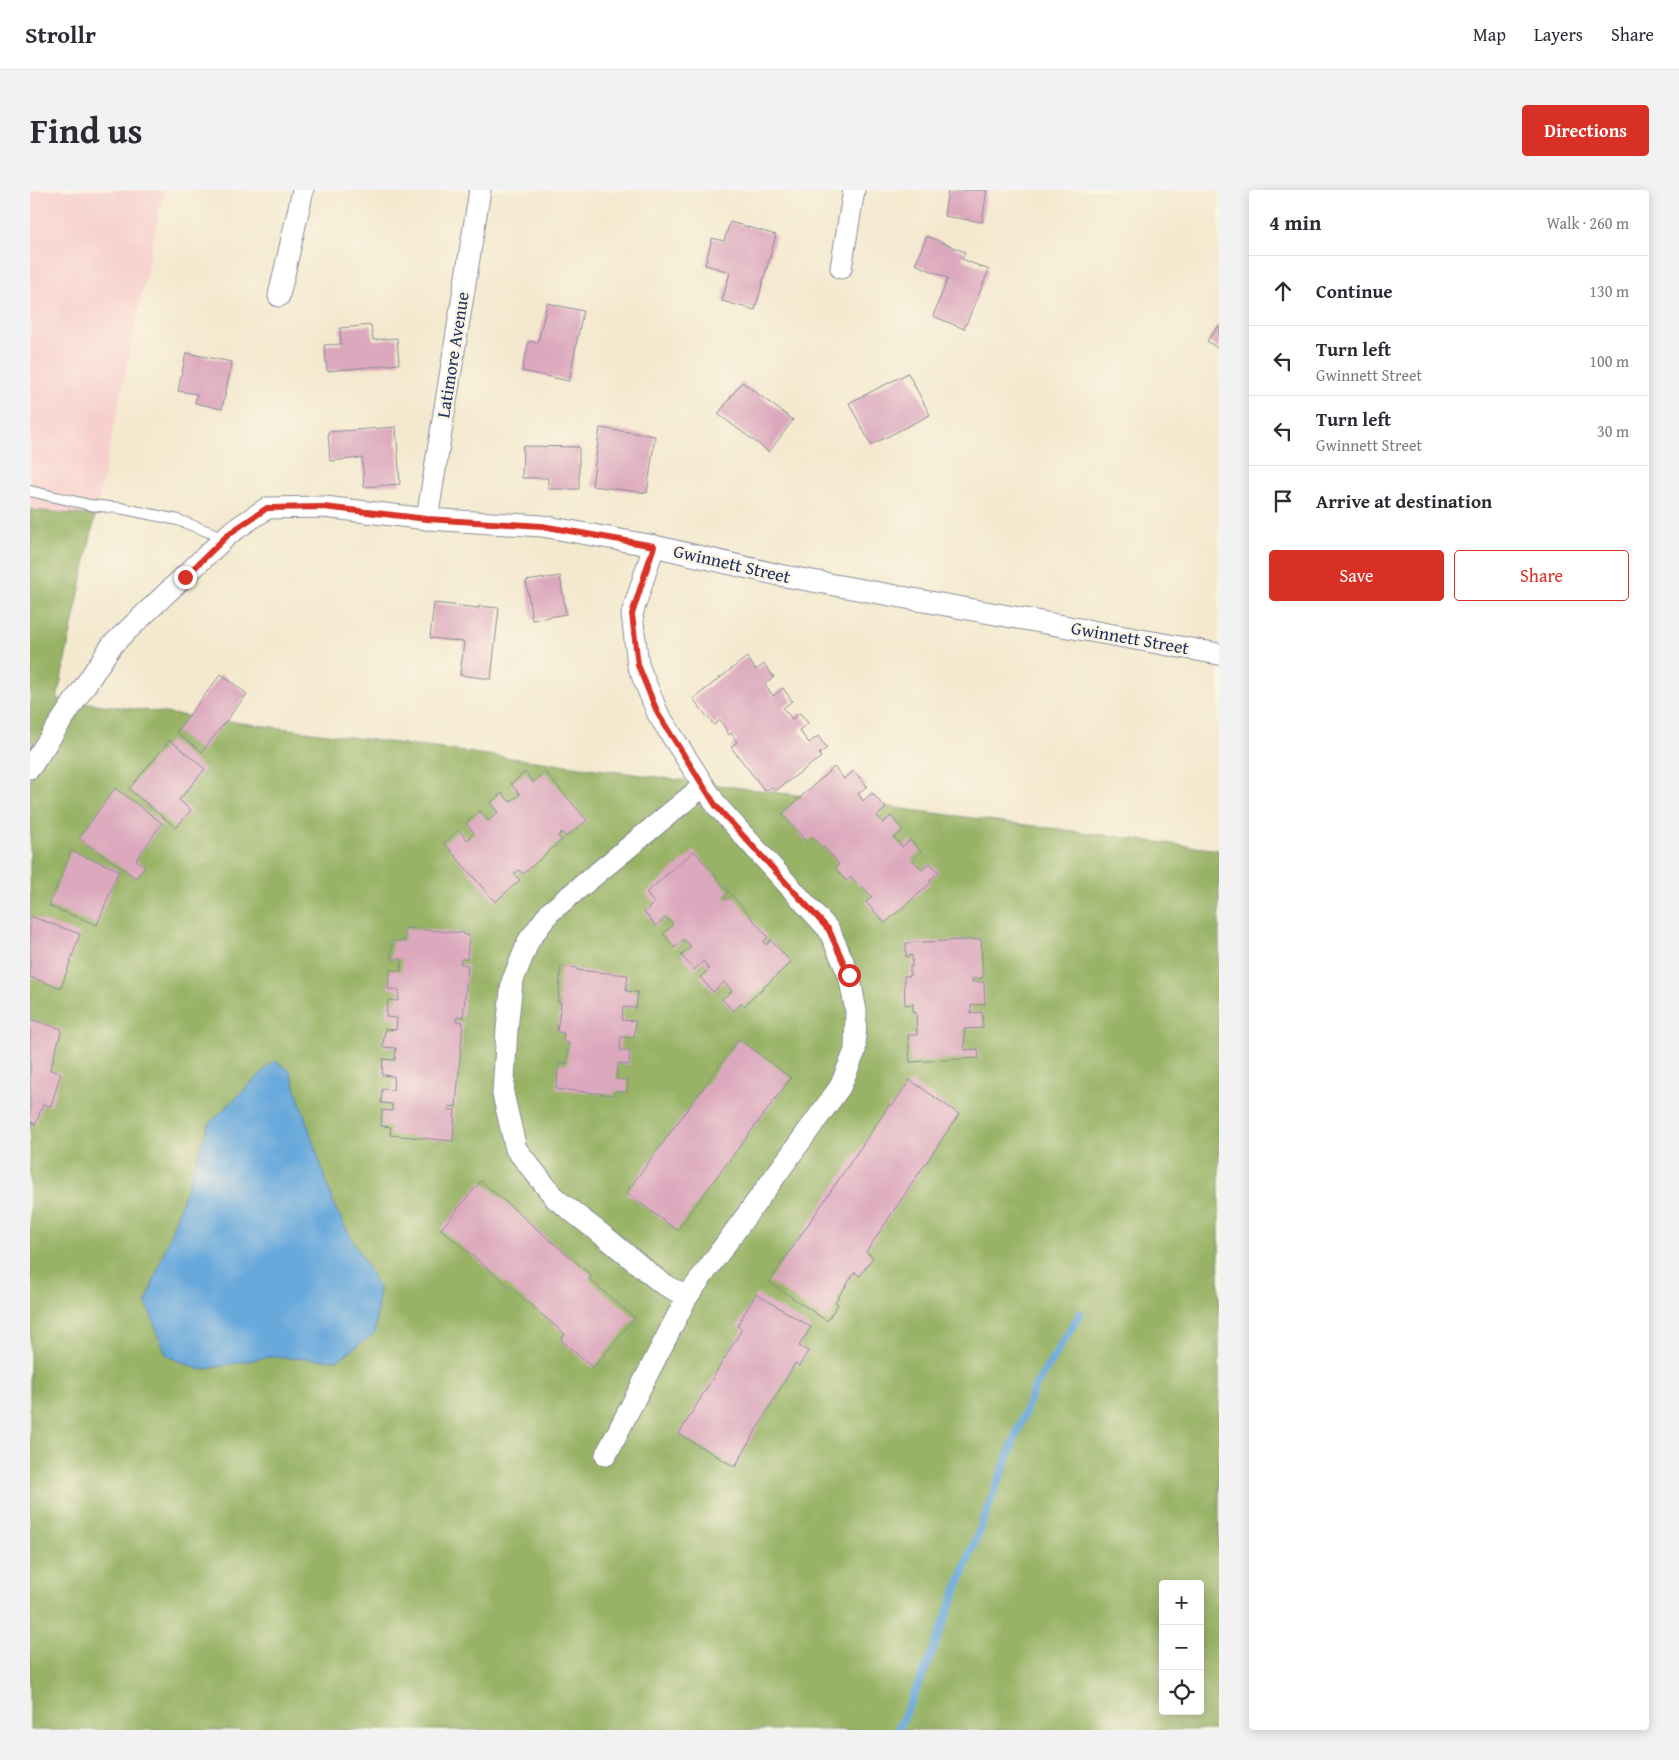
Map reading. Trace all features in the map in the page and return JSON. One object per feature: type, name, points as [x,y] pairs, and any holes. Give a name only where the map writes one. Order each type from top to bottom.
[{"type":"street","points":[[279,296],[303,190]]},
{"type":"street","name":"Latimore Avenue","points":[[427,519],[480,190]]},
{"type":"street","points":[[841,268],[854,190]]},
{"type":"street","name":"Gwinnett Street","points":[[30,768],[112,645],[225,538],[267,508],[324,507],[427,519],[542,526],[654,546],[779,575],[1219,654]]},
{"type":"street","points":[[606,1455],[687,1297],[840,1087],[855,1051],[856,1011],[849,975],[829,930],[716,806],[658,714],[638,665],[632,614],[654,546]]},
{"type":"street","points":[[687,1297],[660,1282],[556,1200],[516,1148],[503,1094],[512,982],[529,940],[550,912],[703,786]]},
{"type":"lane","points":[[30,491],[90,505],[120,508],[178,520],[225,538]]},
{"type":"shaded area","points":[[30,190],[164,190],[95,516],[30,510]]},
{"type":"green space","points":[[30,510],[95,516],[57,699],[1219,850],[1219,1730],[30,1730]]},
{"type":"water","points":[[275,1060],[290,1071],[335,1208],[379,1288],[375,1333],[338,1360],[268,1357],[201,1370],[167,1356],[146,1303],[209,1124]]},
{"type":"building","points":[[948,190],[987,190],[982,222],[944,216]]},
{"type":"building","points":[[730,222],[776,235],[755,310],[722,301],[730,272],[705,265],[712,238],[724,241]]},
{"type":"building","points":[[927,236],[965,252],[962,259],[989,270],[964,329],[933,316],[948,278],[915,264]]},
{"type":"building","points":[[547,303],[583,311],[569,381],[522,371],[529,341],[538,343]]},
{"type":"building","points":[[371,325],[373,340],[397,338],[399,364],[327,371],[324,345],[341,344],[340,328]]},
{"type":"building","points":[[1219,325],[1219,349],[1207,341]]},
{"type":"building","points":[[186,353],[232,362],[222,409],[195,403],[197,394],[178,391]]},
{"type":"building","points":[[908,373],[930,415],[871,445],[849,403]]},
{"type":"building","points":[[742,382],[793,420],[769,452],[718,414]]},
{"type":"building","points":[[396,427],[400,484],[364,487],[362,458],[330,461],[328,432]]},
{"type":"building","points":[[600,428],[655,436],[647,493],[592,486]]},
{"type":"building","points":[[523,446],[579,447],[579,489],[548,489],[548,478],[522,478]]},
{"type":"building","points":[[560,576],[566,614],[532,620],[526,581]]},
{"type":"building","points":[[434,603],[479,608],[479,606],[499,608],[491,679],[460,675],[464,642],[430,638]]},
{"type":"building","points":[[747,657],[756,670],[764,664],[774,677],[765,684],[773,696],[783,688],[792,701],[783,708],[792,719],[800,713],[808,723],[799,730],[809,743],[818,736],[827,748],[819,754],[821,757],[775,791],[772,787],[765,791],[731,747],[737,742],[731,733],[729,735],[720,720],[714,725],[693,699]]},
{"type":"building","points":[[221,674],[247,694],[202,752],[176,732]]},
{"type":"building","points":[[170,740],[205,769],[179,800],[191,810],[176,828],[129,789]]},
{"type":"building","points":[[834,767],[844,779],[854,771],[867,786],[858,794],[863,801],[872,793],[886,808],[877,816],[883,823],[891,816],[903,830],[894,838],[902,847],[910,840],[921,851],[912,859],[922,870],[930,863],[939,872],[930,880],[931,883],[885,923],[866,902],[872,897],[862,886],[861,888],[851,877],[846,881],[835,868],[839,864],[824,847],[813,837],[807,842],[782,814]]},
{"type":"building","points":[[525,772],[533,782],[545,772],[587,820],[566,837],[562,832],[558,836],[562,840],[523,874],[519,870],[514,874],[520,880],[495,902],[444,843],[459,830],[467,840],[474,833],[466,823],[480,811],[488,821],[498,812],[490,803],[502,793],[510,802],[520,794],[511,784]]},
{"type":"building","points":[[115,788],[162,823],[136,860],[145,866],[136,878],[79,838]]},
{"type":"building","points":[[71,851],[119,870],[97,925],[49,906]]},
{"type":"building","points":[[694,851],[729,892],[724,896],[727,900],[732,895],[768,937],[764,941],[766,945],[771,940],[791,962],[744,1006],[742,1003],[733,1011],[722,999],[732,991],[724,982],[713,992],[700,977],[709,969],[703,961],[694,970],[681,955],[691,947],[684,939],[675,948],[663,934],[673,925],[666,917],[656,926],[644,912],[654,903],[646,893]]},
{"type":"building","points":[[30,916],[80,934],[61,988],[30,977]]},
{"type":"building","points":[[405,928],[469,935],[467,959],[461,959],[460,964],[468,965],[463,1017],[457,1017],[456,1021],[463,1022],[456,1107],[449,1106],[449,1110],[455,1110],[453,1141],[390,1135],[391,1127],[381,1126],[382,1110],[392,1111],[392,1104],[381,1103],[382,1089],[393,1090],[394,1076],[382,1075],[383,1059],[395,1060],[396,1048],[383,1047],[385,1029],[396,1030],[397,1018],[386,1017],[388,1000],[398,1001],[399,990],[388,989],[390,970],[401,971],[402,959],[391,959],[392,941],[404,941]]},
{"type":"building","points":[[981,939],[983,978],[972,979],[972,982],[984,982],[985,1004],[971,1005],[971,1013],[982,1012],[983,1028],[964,1029],[965,1050],[978,1049],[979,1058],[910,1062],[908,1035],[917,1035],[916,1012],[913,1013],[913,1004],[905,1005],[904,976],[910,976],[910,966],[912,967],[912,955],[906,957],[906,943]]},
{"type":"building","points":[[561,966],[577,968],[577,970],[628,975],[626,991],[638,992],[636,1008],[623,1007],[622,1020],[636,1021],[634,1038],[621,1037],[620,1050],[630,1051],[629,1065],[618,1063],[616,1079],[628,1080],[627,1092],[615,1091],[614,1095],[556,1089],[559,1063],[567,1064],[569,1043],[563,1042],[564,1033],[557,1032],[561,1002],[558,1002]]},
{"type":"building","points":[[30,1019],[62,1029],[50,1070],[61,1073],[51,1106],[43,1104],[36,1124],[30,1122]]},
{"type":"building","points":[[739,1039],[791,1078],[677,1230],[626,1193]]},
{"type":"building","points":[[910,1080],[959,1114],[866,1252],[873,1257],[860,1276],[855,1272],[835,1302],[838,1304],[827,1321],[769,1282],[890,1104],[892,1106]]},
{"type":"building","points":[[481,1181],[592,1276],[589,1279],[635,1318],[593,1368],[561,1340],[565,1334],[441,1229]]},
{"type":"building","points":[[756,1294],[811,1327],[799,1346],[808,1351],[799,1366],[795,1363],[735,1467],[679,1434],[742,1329],[737,1326]]},
{"type":"waterway","points":[[898,1730],[929,1661],[1034,1389],[1080,1314]]},
{"type":"route","points":[[185,577],[230,533],[267,508],[324,507],[427,519],[542,526],[654,546],[632,614],[638,665],[658,714],[716,806],[829,930],[849,975]]}]
